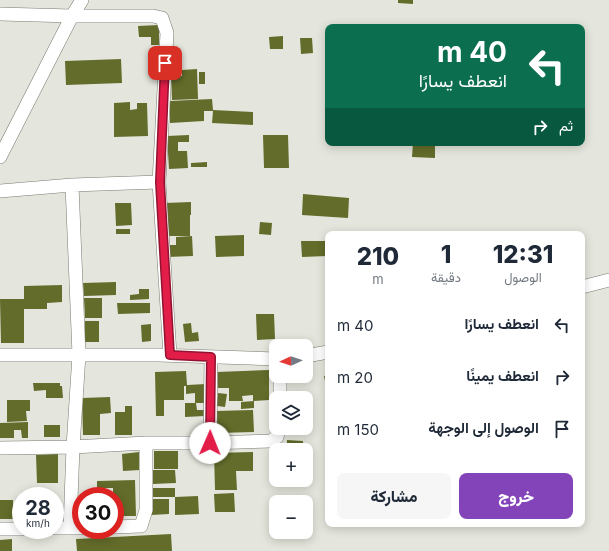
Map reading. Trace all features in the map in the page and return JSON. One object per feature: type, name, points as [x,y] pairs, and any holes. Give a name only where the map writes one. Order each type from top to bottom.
[{"type":"street","points":[[0,157],[72,16],[82,0]]},
{"type":"street","points":[[0,14],[153,16],[162,18],[167,33],[160,182],[170,355]]},
{"type":"street","points":[[0,191],[72,185],[160,182]]},
{"type":"street","points":[[72,185],[79,355],[73,447],[74,487]]},
{"type":"street","points":[[585,286],[609,280]]},
{"type":"street","points":[[313,355],[325,353]]},
{"type":"street","points":[[0,355],[170,355],[269,359]]},
{"type":"street","points":[[210,443],[211,357]]},
{"type":"street","points":[[0,448],[73,447],[146,443],[271,441],[277,438],[278,435]]},
{"type":"street","points":[[124,527],[141,526],[146,510],[146,443]]},
{"type":"street","points":[[0,529],[12,529]]},
{"type":"building","points":[[398,0],[413,0],[413,4],[398,3]]},
{"type":"building","points":[[159,25],[159,45],[151,45],[151,37],[139,37],[138,26]]},
{"type":"building","points":[[283,36],[283,49],[270,49],[269,37]]},
{"type":"building","points":[[300,38],[312,38],[313,53],[301,54]]},
{"type":"building","points":[[121,59],[122,83],[66,85],[65,61]]},
{"type":"building","points":[[197,69],[198,99],[172,100],[171,76],[182,76],[182,70]]},
{"type":"building","points":[[199,72],[205,72],[205,84],[199,84]]},
{"type":"building","points":[[212,99],[213,110],[253,112],[253,125],[212,123],[213,111],[204,111],[204,121],[170,123],[170,101]]},
{"type":"building","points":[[130,102],[130,110],[137,109],[137,103],[147,103],[148,136],[114,137],[114,103]]},
{"type":"building","points":[[189,135],[189,142],[178,142],[178,151],[187,151],[188,168],[169,169],[167,136]]},
{"type":"building","points":[[263,135],[288,135],[289,168],[264,168]]},
{"type":"building","points":[[413,146],[435,146],[435,158],[412,157]]},
{"type":"building","points":[[207,162],[207,167],[191,167],[191,163]]},
{"type":"building","points":[[303,194],[349,198],[348,218],[302,215]]},
{"type":"building","points":[[191,202],[190,236],[165,236],[165,203]]},
{"type":"building","points":[[115,203],[131,203],[132,225],[116,226]]},
{"type":"building","points":[[260,222],[272,223],[271,235],[259,234]]},
{"type":"building","points":[[116,229],[130,229],[130,234],[116,234]]},
{"type":"building","points":[[244,235],[244,256],[216,257],[215,236]]},
{"type":"building","points":[[192,236],[193,256],[167,257],[167,245],[176,245],[176,237]]},
{"type":"building","points":[[301,241],[325,241],[325,256],[302,257]]},
{"type":"building","points":[[116,282],[116,295],[84,296],[83,283]]},
{"type":"building","points":[[62,285],[62,302],[47,303],[47,309],[24,309],[24,286]]},
{"type":"building","points":[[139,289],[149,289],[149,299],[130,300],[130,295],[139,294]]},
{"type":"building","points":[[84,298],[102,298],[102,318],[85,318]]},
{"type":"building","points":[[0,299],[24,299],[24,343],[1,343]]},
{"type":"building","points":[[117,303],[150,303],[150,313],[118,314]]},
{"type":"building","points":[[256,314],[274,314],[275,339],[257,340]]},
{"type":"building","points":[[85,321],[99,321],[99,342],[85,342]]},
{"type":"building","points":[[191,323],[192,333],[198,332],[199,341],[185,342],[183,324]]},
{"type":"building","points":[[151,324],[151,341],[142,342],[141,325]]},
{"type":"building","points":[[269,370],[269,400],[253,401],[253,395],[242,396],[243,401],[229,401],[229,388],[218,388],[217,372]]},
{"type":"building","points":[[186,371],[187,385],[206,384],[206,403],[196,403],[197,410],[204,410],[205,416],[185,417],[185,403],[195,403],[195,393],[186,394],[186,386],[184,386],[184,400],[164,400],[164,416],[156,416],[155,372]]},
{"type":"building","points":[[33,383],[60,383],[60,386],[62,386],[63,398],[46,398],[46,390],[34,391]]},
{"type":"building","points":[[218,393],[227,394],[225,407],[217,406]]},
{"type":"building","points":[[110,397],[111,413],[100,414],[100,435],[83,435],[82,398]]},
{"type":"building","points":[[7,400],[30,400],[30,411],[26,411],[27,421],[7,422]]},
{"type":"building","points":[[254,401],[254,408],[241,409],[241,402]]},
{"type":"building","points":[[125,406],[132,406],[132,435],[115,435],[115,412],[125,412]]},
{"type":"building","points":[[253,410],[254,432],[217,433],[216,411]]},
{"type":"building","points":[[28,422],[28,438],[22,438],[21,430],[14,430],[14,438],[0,438],[0,423]]},
{"type":"building","points":[[44,425],[60,425],[60,437],[44,437]]},
{"type":"building","points":[[287,440],[303,441],[303,443],[287,443]]},
{"type":"building","points":[[154,451],[178,451],[178,469],[154,469]]},
{"type":"building","points":[[139,452],[140,470],[123,471],[122,454]]},
{"type":"building","points":[[253,452],[253,471],[236,471],[237,490],[215,490],[214,453]]},
{"type":"building","points":[[58,454],[58,483],[37,483],[36,455]]},
{"type":"building","points":[[152,470],[175,470],[176,483],[153,484]]},
{"type":"building","points":[[135,480],[136,516],[124,516],[124,487],[97,487],[97,481]]},
{"type":"building","points":[[151,488],[175,488],[175,497],[151,497]]},
{"type":"building","points":[[234,493],[235,512],[215,512],[214,494]]},
{"type":"building","points":[[198,496],[199,514],[175,515],[175,497]]},
{"type":"building","points":[[151,499],[169,499],[169,514],[151,515]]},
{"type":"building","points":[[0,500],[12,500],[12,519],[0,519]]},
{"type":"building","points":[[171,534],[172,551],[77,551],[76,539],[124,539],[124,536]]},
{"type":"building","points":[[12,539],[12,551],[0,551],[0,540]]},
{"type":"route","points":[[165,63],[160,182],[170,355],[211,357],[210,443]]}]
